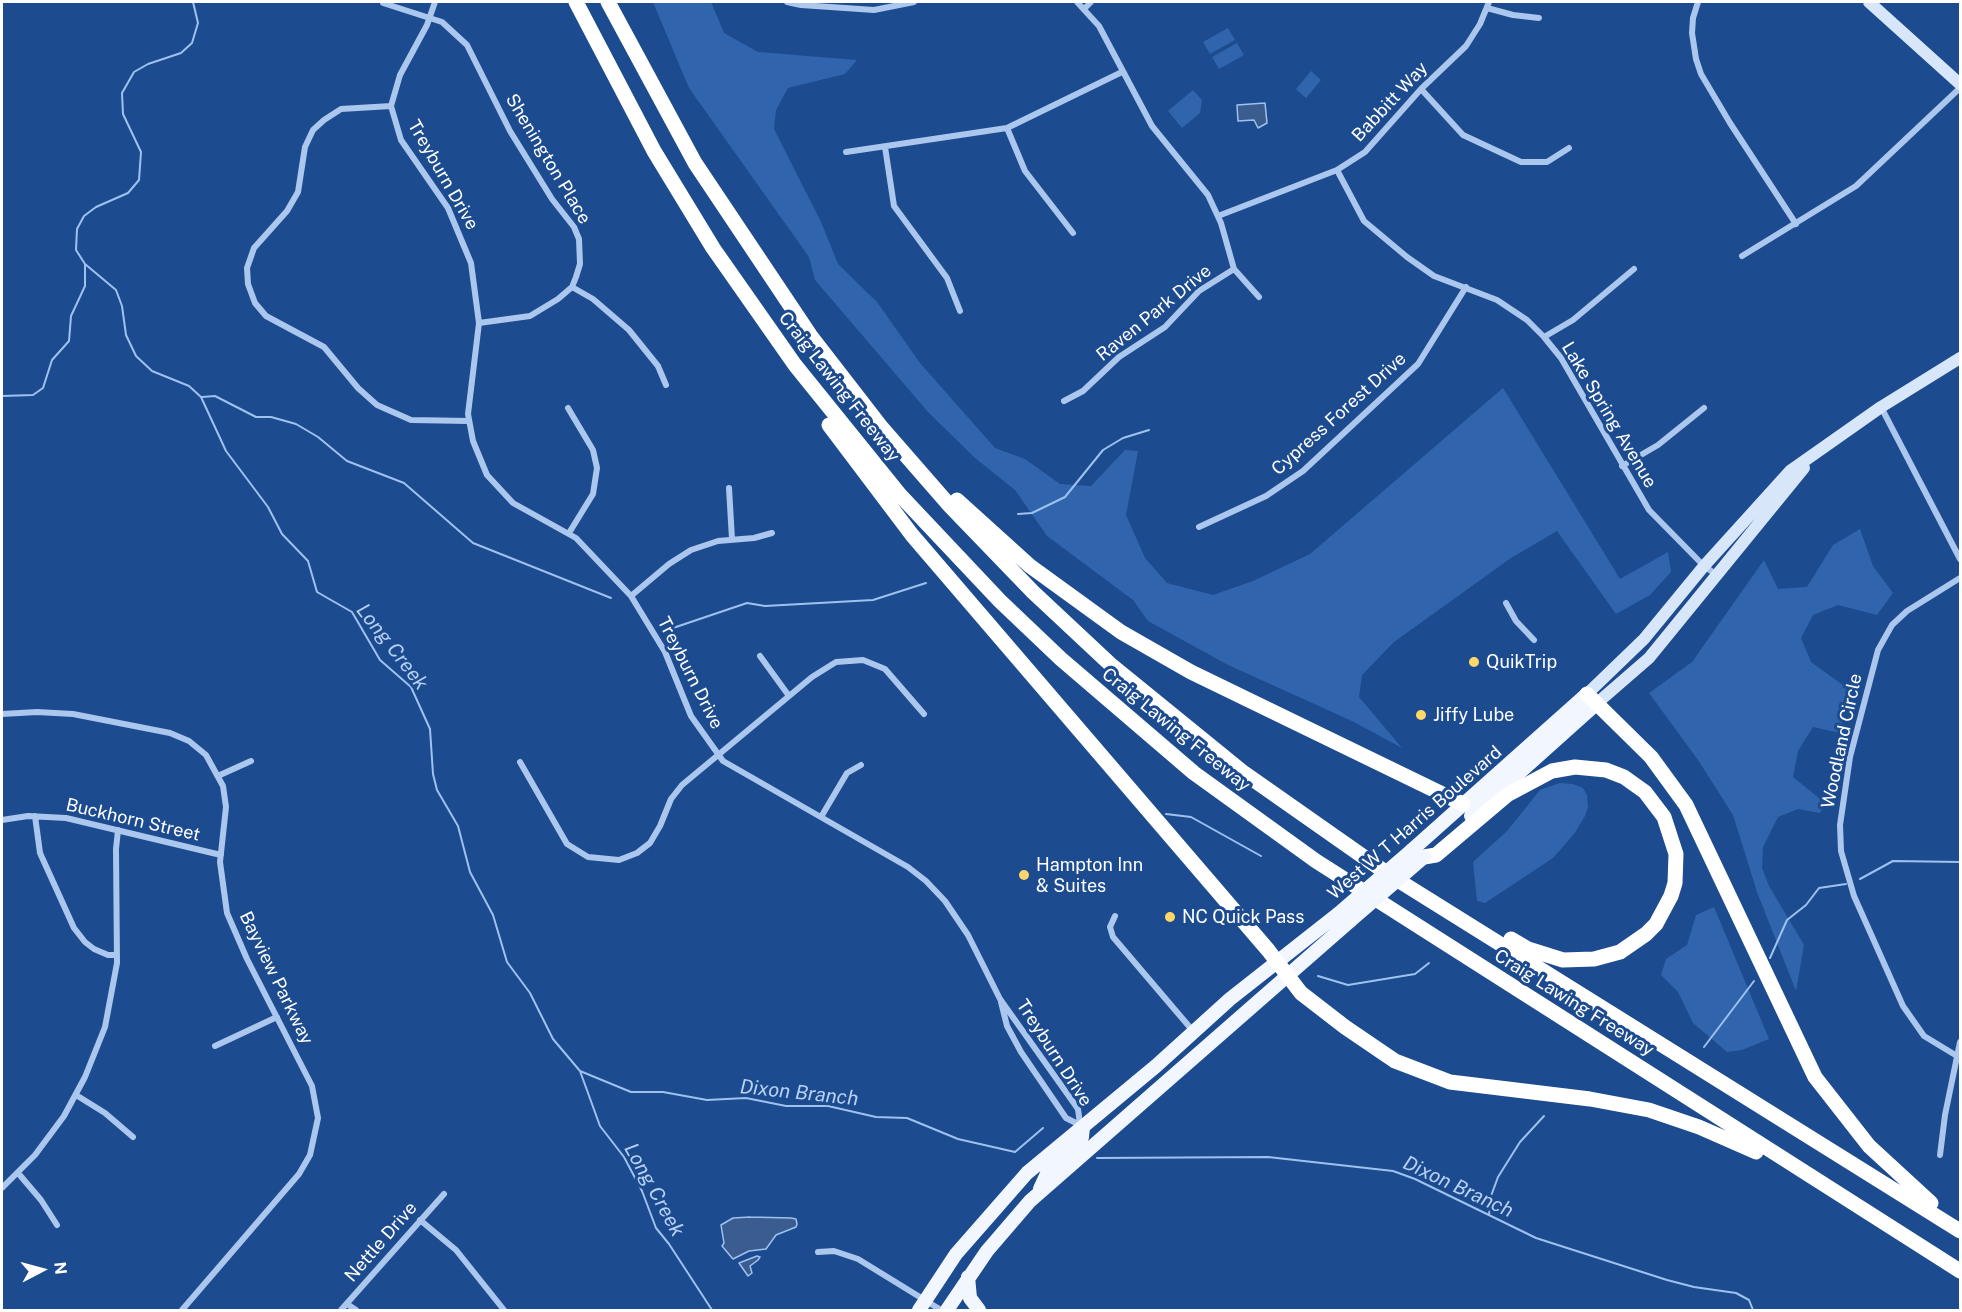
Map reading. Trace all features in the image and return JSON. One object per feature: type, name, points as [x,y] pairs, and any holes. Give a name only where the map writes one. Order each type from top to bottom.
[{"type":"highway","name":"Craig Lawing Freeway","points":[[576,2],[620,91],[665,170],[713,248],[795,365],[900,495],[1000,601],[1060,659],[1194,772],[1316,861],[1960,1271]]},
{"type":"highway","name":"Craig Lawing Freeway","points":[[608,2],[669,118],[729,218],[810,335],[882,428],[950,506],[1033,592],[1161,707],[1299,813],[1388,874],[1960,1230]]},
{"type":"highway","points":[[795,365],[828,424],[912,535],[1288,974],[1301,993],[1345,1028],[1395,1061],[1423,1072],[1477,1087],[1590,1100],[1649,1110],[1699,1126],[1809,1176]]},
{"type":"highway","points":[[882,428],[992,533],[1030,566],[1088,610],[1191,672],[1463,804]]},
{"type":"highway","points":[[1591,699],[1651,757],[1686,805],[1710,851],[1794,1035],[1827,1094],[1849,1124],[1882,1160],[1960,1230]]},
{"type":"highway","points":[[1418,854],[1436,855],[1514,790],[1541,775],[1564,768],[1595,768],[1624,777],[1645,792],[1664,817],[1676,854],[1675,883],[1671,896],[1656,924],[1620,952],[1594,959],[1563,960],[1528,949],[1489,926],[1471,925]]},
{"type":"main road","points":[[1869,2],[1960,86]]},
{"type":"main road","name":"West W T Harris Boulevard","points":[[946,1311],[968,1277],[1008,1225],[1036,1195],[1288,974],[1344,917],[1591,699],[1704,566],[1790,471],[1881,407],[1960,358]]},
{"type":"main road","name":"West W T Harris Boulevard","points":[[1418,854],[1463,804],[1591,699],[1649,658],[1820,448]]},
{"type":"main road","name":"West W T Harris Boulevard","points":[[922,1306],[956,1254],[1027,1173],[1276,961],[1344,917]]},
{"type":"main road","points":[[1036,1195],[1050,1167],[1078,1144],[1082,1137],[1082,1125]]},
{"type":"main road","points":[[968,1277],[970,1298],[979,1311]]},
{"type":"street","name":"Treyburn Drive","points":[[435,2],[431,16],[400,75],[392,106],[401,140],[447,208],[465,244],[475,279],[479,323],[469,421],[476,452],[495,486],[524,510],[569,533],[597,557],[631,596],[665,652],[691,716],[719,756],[733,769],[908,867],[926,880],[968,935],[1000,999],[1078,1109],[1082,1125]]},
{"type":"street","points":[[787,2],[874,10],[914,2]]},
{"type":"street","points":[[1077,2],[1099,26],[1152,126],[1208,195],[1218,216],[1234,269],[1258,297]]},
{"type":"street","points":[[1084,8],[1091,2]]},
{"type":"street","points":[[1698,2],[1693,18],[1692,33],[1701,74],[1730,123],[1797,224]]},
{"type":"street","name":"Shenington Place","points":[[383,3],[431,16],[454,31],[467,45],[515,139],[552,199],[574,227],[581,252],[580,264],[572,287]]},
{"type":"street","points":[[1488,5],[1513,15],[1539,18]]},
{"type":"street","name":"Babbitt Way","points":[[1218,216],[1337,170],[1372,147],[1421,89],[1466,46],[1488,5]]},
{"type":"street","points":[[846,152],[1007,128],[1122,72]]},
{"type":"street","points":[[1742,256],[1797,224],[1866,177],[1960,86]]},
{"type":"street","points":[[1421,89],[1463,135],[1521,162],[1547,162],[1569,148]]},
{"type":"street","points":[[392,106],[341,109],[313,130],[305,147],[298,192],[287,211],[254,248],[247,268],[248,284],[255,303],[266,316],[324,347],[358,388],[377,405],[411,420],[469,421]]},
{"type":"street","points":[[1007,128],[1025,171],[1072,233]]},
{"type":"street","points":[[885,147],[894,206],[947,278],[960,310]]},
{"type":"street","name":"Lake Spring Avenue","points":[[1337,170],[1356,211],[1375,232],[1424,270],[1514,310],[1544,337],[1570,374],[1649,510],[1704,566],[1717,575]]},
{"type":"street","name":"Raven Park Drive","points":[[1064,401],[1083,391],[1119,357],[1165,327],[1199,291],[1234,269]]},
{"type":"street","points":[[1544,337],[1573,320],[1634,269]]},
{"type":"street","points":[[479,323],[530,316],[552,304],[572,287],[593,299],[629,330],[658,366],[666,386]]},
{"type":"street","name":"Cypress Forest Drive","points":[[1199,527],[1273,492],[1312,463],[1413,370],[1466,287]]},
{"type":"street","points":[[1881,407],[1960,559]]},
{"type":"street","points":[[568,408],[593,450],[597,468],[592,494],[569,533]]},
{"type":"street","points":[[1622,466],[1658,445],[1704,408]]},
{"type":"street","points":[[729,488],[732,538]]},
{"type":"street","points":[[631,596],[683,554],[700,546],[732,538],[754,538],[772,533]]},
{"type":"street","name":"Woodland Circle","points":[[1957,1056],[1924,1036],[1903,1006],[1854,896],[1841,851],[1840,825],[1850,757],[1878,650],[1892,625],[1907,611],[1960,578]]},
{"type":"street","points":[[1506,603],[1512,610],[1516,621],[1534,640]]},
{"type":"street","points":[[760,656],[789,696]]},
{"type":"street","points":[[520,762],[567,843],[588,857],[609,860],[631,856],[650,843],[676,792],[789,696],[821,670],[836,662],[862,660],[876,664],[891,674],[924,714]]},
{"type":"street","name":"Bayview Parkway","points":[[2,714],[38,711],[73,714],[170,733],[198,747],[220,775],[226,807],[221,855],[227,913],[239,944],[312,1086],[316,1098],[318,1128],[310,1155],[299,1174],[182,1311]]},
{"type":"street","points":[[220,775],[251,761]]},
{"type":"street","points":[[821,817],[847,773],[861,765]]},
{"type":"street","points":[[35,816],[40,853],[74,928],[94,949],[108,955],[117,955]]},
{"type":"street","name":"Buckhorn Street","points":[[2,819],[35,816],[66,818],[221,855]]},
{"type":"street","points":[[2,1188],[55,1130],[76,1095],[105,1027],[117,955],[116,849],[118,830]]},
{"type":"street","points":[[1115,916],[1110,927],[1113,937],[1193,1031]]},
{"type":"street","name":"Treyburn Drive","points":[[1000,999],[1008,1026],[1021,1052],[1066,1118],[1082,1125]]},
{"type":"street","points":[[215,1046],[277,1017]]},
{"type":"street","points":[[1940,1155],[1960,1041]]},
{"type":"street","points":[[76,1095],[105,1113],[133,1137]]},
{"type":"street","points":[[18,1173],[41,1200],[57,1225]]},
{"type":"street","name":"Nettle Drive","points":[[341,1311],[444,1194]]},
{"type":"street","points":[[420,1220],[456,1250],[504,1311]]},
{"type":"street","points":[[818,1252],[834,1251],[858,1259],[922,1306],[941,1311]]},
{"type":"street","points":[[347,1304],[356,1311]]},
{"type":"shaded area","points":[[653,2],[711,2],[724,33],[758,52],[857,60],[845,74],[788,88],[776,110],[774,129],[821,222],[838,264],[877,302],[920,363],[995,448],[1025,459],[1060,484],[1091,486],[1125,450],[1138,451],[1126,515],[1145,558],[1167,583],[1213,595],[1253,581],[1310,554],[1503,388],[1620,579],[1668,552],[1671,572],[1650,595],[1616,614],[1557,531],[1511,558],[1394,642],[1362,675],[1359,697],[1402,748],[1352,721],[1228,665],[1148,621],[1133,600],[1047,536],[1015,490],[975,458],[928,412],[815,280],[809,257],[689,88]]},
{"type":"shaded area","points":[[1228,28],[1235,40],[1210,54],[1203,42]]},
{"type":"shaded area","points":[[1237,43],[1244,55],[1219,69],[1212,57]]},
{"type":"shaded area","points":[[1311,71],[1321,80],[1306,98],[1296,89]]},
{"type":"shaded area","points":[[1193,90],[1202,100],[1200,113],[1182,128],[1168,111]]},
{"type":"shaded area","points":[[1265,103],[1267,123],[1258,128],[1254,120],[1238,121],[1237,105]]},
{"type":"shaded area","points":[[1860,529],[1873,566],[1893,593],[1877,615],[1838,605],[1813,615],[1801,638],[1811,662],[1851,691],[1840,733],[1813,727],[1798,751],[1793,777],[1825,803],[1820,813],[1798,809],[1778,817],[1763,847],[1762,868],[1769,886],[1804,945],[1796,991],[1757,892],[1733,815],[1698,760],[1649,693],[1692,662],[1764,560],[1778,589],[1807,587],[1833,545]]},
{"type":"shaded area","points":[[1560,783],[1583,788],[1587,795],[1588,807],[1585,816],[1574,834],[1553,858],[1485,903],[1477,901],[1473,862],[1507,831],[1540,790]]},
{"type":"shaded area","points":[[1714,907],[1769,1039],[1742,1050],[1727,1052],[1693,1023],[1678,992],[1661,975],[1666,959],[1687,945],[1696,915]]},
{"type":"shaded area","points":[[733,1218],[791,1218],[796,1219],[797,1224],[796,1227],[776,1235],[766,1249],[749,1251],[733,1259],[722,1246],[724,1243],[721,1225]]},
{"type":"shaded area","points":[[760,1257],[750,1266],[752,1273],[748,1276],[739,1263]]},
{"type":"waterway","name":"Long Creek","points":[[193,2],[198,23],[192,43],[181,53],[148,64],[134,72],[122,93],[123,114],[141,152],[139,180],[128,193],[96,207],[84,216],[77,229],[76,250],[85,264],[116,290],[122,306],[126,335],[136,356],[152,371],[189,386],[201,397],[226,451],[268,507],[282,534],[308,561],[317,592],[352,612],[380,660],[411,687],[430,729],[433,774],[437,790],[458,826],[470,872],[493,915],[507,962],[530,993],[553,1039],[580,1071],[600,1126],[624,1157],[642,1191],[656,1228],[712,1310]]},
{"type":"waterway","points":[[2,396],[33,395],[43,388],[52,360],[69,341],[71,316],[85,286],[85,264]]},
{"type":"waterway","points":[[202,397],[215,396],[256,417],[271,417],[296,424],[318,437],[347,461],[404,483],[473,543],[611,598]]},
{"type":"waterway","points":[[1018,514],[1032,513],[1065,497],[1103,450],[1123,438],[1149,430]]},
{"type":"waterway","points":[[673,628],[747,603],[765,606],[873,600],[926,583]]},
{"type":"waterway","points":[[1166,814],[1191,817],[1261,856]]},
{"type":"waterway","points":[[1860,879],[1893,861],[1960,862]]},
{"type":"waterway","points":[[1770,958],[1787,920],[1806,905],[1819,888],[1846,884]]},
{"type":"waterway","points":[[1318,976],[1348,985],[1415,974],[1429,963]]},
{"type":"waterway","points":[[1704,1047],[1754,981]]},
{"type":"waterway","name":"Dixon Branch","points":[[580,1071],[631,1092],[663,1092],[707,1100],[746,1098],[786,1106],[828,1106],[876,1117],[907,1118],[958,1139],[1015,1152],[1043,1128]]},
{"type":"waterway","points":[[1489,1215],[1491,1196],[1498,1177],[1520,1142],[1544,1116]]},
{"type":"waterway","name":"Dixon Branch","points":[[1097,1158],[1268,1157],[1393,1171],[1415,1179],[1536,1238],[1667,1280],[1694,1287],[1736,1293],[1749,1300],[1753,1310]]},
{"type":"place","name":"QuikTrip","points":[[1474,662]]},
{"type":"place","name":"Jiffy Lube","points":[[1421,715]]},
{"type":"place","name":"Hampton Inn & Suites","points":[[1024,875]]},
{"type":"place","name":"NC Quick Pass","points":[[1170,917]]}]
